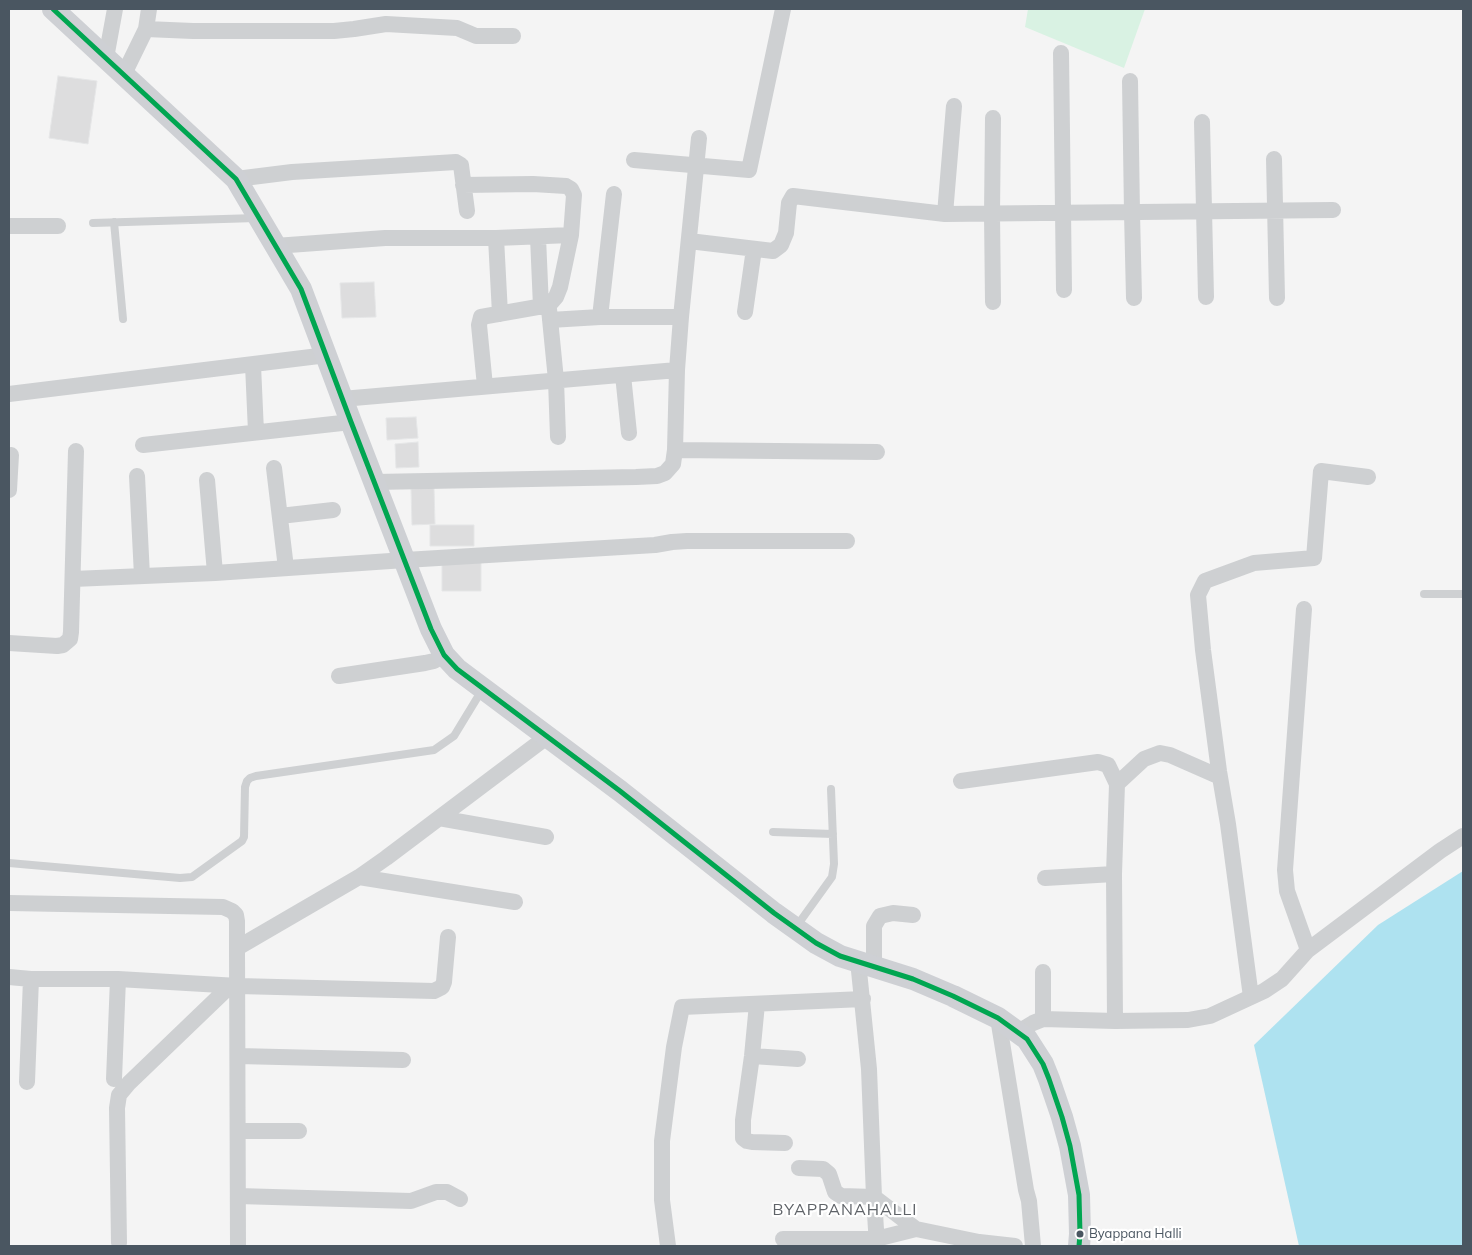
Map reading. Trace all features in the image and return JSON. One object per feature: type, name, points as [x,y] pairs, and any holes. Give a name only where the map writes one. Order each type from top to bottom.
[{"type":"main road","points":[[53,9],[236,179],[301,289],[431,629],[444,654],[457,669],[482,689],[548,736],[795,929],[823,948],[913,979],[953,996],[998,1018],[1027,1039],[1050,1079],[1070,1146],[1079,1195],[1079,1246]]},
{"type":"street","points":[[106,58],[115,9]]},
{"type":"street","points":[[124,74],[146,29],[148,9]]},
{"type":"street","points":[[634,160],[749,170],[783,9]]},
{"type":"street","points":[[146,29],[334,31],[386,24],[457,28],[476,36],[512,36]]},
{"type":"street","points":[[1061,53],[1064,290]]},
{"type":"street","points":[[1130,81],[1134,298]]},
{"type":"street","points":[[945,214],[954,106]]},
{"type":"street","points":[[993,118],[993,302]]},
{"type":"street","points":[[1202,122],[1206,297]]},
{"type":"street","points":[[375,482],[657,476],[665,472],[673,464],[681,317],[699,138]]},
{"type":"street","points":[[1274,159],[1277,298]]},
{"type":"street","points":[[236,179],[292,172],[451,161],[461,165],[467,211]]},
{"type":"street","points":[[463,185],[533,184],[566,186],[570,189],[574,195],[571,234],[560,286],[556,297],[547,310]]},
{"type":"street","points":[[600,317],[614,194]]},
{"type":"street","points":[[689,242],[773,251],[781,245],[786,232],[788,203],[793,196],[945,214],[1333,210]]},
{"type":"street","points":[[9,226],[58,226]]},
{"type":"street","points":[[275,246],[385,238],[496,238],[571,234]]},
{"type":"street","points":[[538,237],[556,380],[558,437]]},
{"type":"street","points":[[496,238],[500,314]]},
{"type":"street","points":[[745,312],[754,249]]},
{"type":"street","points":[[485,386],[479,326],[481,317],[547,310],[600,317],[681,317]]},
{"type":"street","points":[[9,394],[327,356]]},
{"type":"street","points":[[253,364],[256,432]]},
{"type":"street","points":[[342,398],[677,370]]},
{"type":"street","points":[[623,374],[629,433]]},
{"type":"street","points":[[143,445],[351,422]]},
{"type":"street","points":[[675,450],[877,452]]},
{"type":"street","points":[[9,643],[63,646],[67,643],[71,632],[76,451]]},
{"type":"street","points":[[9,490],[11,455]]},
{"type":"street","points":[[274,468],[286,568]]},
{"type":"street","points":[[1251,997],[1203,650],[1198,595],[1205,581],[1254,563],[1314,558],[1321,472],[1368,477]]},
{"type":"street","points":[[137,476],[142,576]]},
{"type":"street","points":[[207,480],[215,573]]},
{"type":"street","points":[[280,516],[333,510]]},
{"type":"street","points":[[73,579],[215,573],[656,545],[687,541],[847,540]]},
{"type":"street","points":[[1304,609],[1286,870],[1287,891],[1308,950]]},
{"type":"street","points":[[339,676],[434,661],[444,654]]},
{"type":"street","points":[[237,948],[358,876],[548,736]]},
{"type":"street","points":[[1117,784],[1144,758],[1160,753],[1170,755],[1220,777]]},
{"type":"street","points":[[961,781],[1098,762],[1108,765],[1117,784],[1114,874],[1115,1021]]},
{"type":"street","points":[[439,818],[546,838]]},
{"type":"street","points":[[1018,1032],[1043,1019],[1115,1021],[1188,1020],[1210,1016],[1264,991],[1282,979],[1308,950],[1440,851],[1463,836]]},
{"type":"street","points":[[1044,878],[1114,874]]},
{"type":"street","points":[[358,876],[515,902]]},
{"type":"street","points":[[9,902],[228,908],[236,915],[237,948],[234,985],[238,1056],[238,1246]]},
{"type":"street","points":[[877,1242],[869,1069],[863,999],[866,964],[874,926],[880,916],[893,913],[913,915]]},
{"type":"street","points":[[9,977],[31,979],[118,979],[234,985],[434,991],[442,987],[444,982],[448,937]]},
{"type":"street","points":[[1043,972],[1043,1019]]},
{"type":"street","points":[[27,1082],[31,979]]},
{"type":"street","points":[[114,1079],[118,979]]},
{"type":"street","points":[[119,1243],[117,1108],[119,1095],[129,1083],[234,985]]},
{"type":"street","points":[[668,1246],[662,1200],[662,1141],[673,1056],[682,1007],[863,999]]},
{"type":"street","points":[[756,1004],[752,1056],[743,1120],[743,1138],[752,1142],[785,1143]]},
{"type":"street","points":[[998,1018],[1029,1201],[1033,1246]]},
{"type":"street","points":[[238,1056],[403,1060]]},
{"type":"street","points":[[752,1056],[798,1059]]},
{"type":"street","points":[[238,1131],[299,1131]]},
{"type":"street","points":[[799,1168],[823,1169],[830,1174],[836,1192],[841,1196],[874,1197],[916,1229],[979,1242],[1015,1246]]},
{"type":"street","points":[[238,1196],[411,1201],[436,1192],[447,1192],[460,1199]]},
{"type":"street","points":[[783,1240],[877,1242],[916,1229]]},
{"type":"lane","points":[[93,223],[258,218]]},
{"type":"lane","points":[[114,222],[123,319]]},
{"type":"lane","points":[[1424,594],[1463,594]]},
{"type":"lane","points":[[9,863],[180,878],[192,876],[242,841],[244,837],[245,786],[250,778],[434,750],[454,736],[482,689]]},
{"type":"lane","points":[[795,929],[832,877],[834,864],[831,789]]},
{"type":"lane","points":[[773,832],[832,834]]},
{"type":"green space","points":[[1028,9],[1145,9],[1124,68],[1025,27]]},
{"type":"water","points":[[1463,871],[1463,1246],[1299,1246],[1254,1045],[1378,925]]},
{"type":"building","points":[[58,76],[97,81],[88,144],[49,138]]},
{"type":"building","points":[[374,282],[376,317],[342,318],[340,283]]},
{"type":"building","points":[[416,417],[418,438],[387,440],[386,418]]},
{"type":"building","points":[[418,442],[419,467],[396,468],[395,444]]},
{"type":"building","points":[[434,488],[435,524],[412,525],[411,489]]},
{"type":"building","points":[[430,525],[474,525],[474,546],[430,546]]},
{"type":"building","points":[[442,561],[481,561],[481,591],[442,591]]},
{"type":"transit line","points":[[53,9],[236,179],[301,289],[431,629],[444,655],[457,669],[620,791],[774,913],[816,943],[840,956],[913,979],[953,996],[998,1018],[1027,1039],[1043,1064],[1070,1146],[1079,1195],[1079,1246]]},
{"type":"place","name":"Byappana Halli","points":[[1080,1234]]},
{"type":"district","name":"BYAPPANAHALLI","points":[[845,1210]]}]
